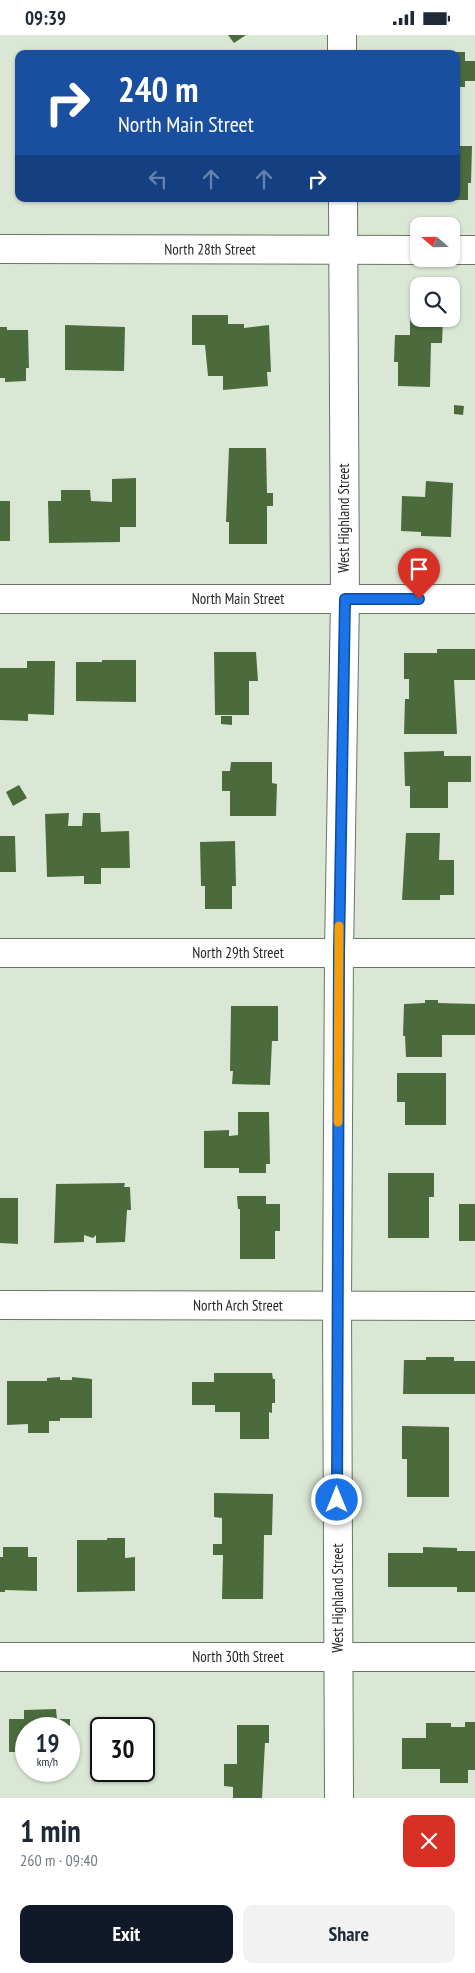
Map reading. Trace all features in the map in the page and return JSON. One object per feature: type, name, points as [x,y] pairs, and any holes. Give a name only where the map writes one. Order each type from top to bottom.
[{"type":"street","points":[[342,35],[342,50]]},
{"type":"street","name":"West Highland Street","points":[[339,1798],[337,1305],[339,952],[345,599],[343,202]]},
{"type":"street","name":"North 28th Street","points":[[0,249],[410,250]]},
{"type":"street","points":[[460,250],[475,250]]},
{"type":"street","name":"North Main Street","points":[[0,599],[475,599]]},
{"type":"street","name":"North 29th Street","points":[[0,953],[475,953]]},
{"type":"street","name":"North Arch Street","points":[[0,1305],[475,1306]]},
{"type":"street","name":"North 30th Street","points":[[0,1657],[475,1657]]},
{"type":"building","points":[[228,35],[246,35],[234,43]]},
{"type":"building","points":[[460,52],[465,52],[465,61],[475,61],[475,81],[465,81],[465,87],[460,87]]},
{"type":"building","points":[[460,146],[472,146],[471,183],[468,183],[468,200],[460,200]]},
{"type":"building","points":[[192,315],[228,315],[228,324],[244,324],[244,328],[269,325],[271,372],[267,372],[268,386],[223,390],[223,376],[208,376],[205,345],[192,345]]},
{"type":"building","points":[[65,325],[125,327],[124,371],[65,370]]},
{"type":"building","points":[[0,327],[7,327],[7,330],[28,330],[29,368],[26,368],[26,381],[5,382],[5,378],[0,378]]},
{"type":"building","points":[[410,327],[443,327],[442,343],[431,343],[430,387],[398,386],[398,362],[394,362],[395,335],[410,335]]},
{"type":"building","points":[[454,405],[464,406],[463,415],[454,414]]},
{"type":"building","points":[[229,448],[266,448],[267,493],[273,493],[273,506],[267,506],[267,544],[229,544],[229,522],[226,522]]},
{"type":"building","points":[[136,478],[136,527],[120,527],[120,542],[49,543],[48,501],[61,501],[61,490],[90,490],[91,501],[112,502],[112,479]]},
{"type":"building","points":[[426,481],[453,483],[451,537],[421,536],[421,532],[401,531],[402,496],[425,497]]},
{"type":"building","points":[[0,501],[10,501],[10,541],[0,541]]},
{"type":"building","points":[[437,649],[475,649],[475,680],[454,680],[457,734],[404,734],[405,699],[409,699],[409,679],[404,679],[404,653],[437,653]]},
{"type":"building","points":[[214,652],[256,652],[258,681],[249,681],[249,715],[215,715]]},
{"type":"building","points":[[102,660],[136,660],[136,702],[76,701],[76,662],[102,662]]},
{"type":"building","points":[[27,661],[55,661],[54,715],[28,714],[28,721],[0,720],[0,668],[27,668]]},
{"type":"building","points":[[221,716],[232,716],[232,725],[221,724]]},
{"type":"building","points":[[444,751],[444,756],[471,756],[471,782],[448,782],[448,808],[410,808],[410,786],[405,786],[404,752]]},
{"type":"building","points":[[231,762],[272,762],[272,783],[277,784],[276,816],[230,816],[230,791],[222,791],[222,771],[230,771]]},
{"type":"building","points":[[19,785],[27,798],[13,806],[6,792]]},
{"type":"building","points":[[69,813],[68,826],[82,826],[83,813],[100,813],[101,832],[129,831],[130,868],[101,868],[101,884],[84,884],[84,876],[47,877],[45,814]]},
{"type":"building","points":[[406,833],[440,833],[439,860],[454,860],[454,895],[440,895],[440,900],[402,900]]},
{"type":"building","points":[[0,836],[15,836],[16,872],[0,872]]},
{"type":"building","points":[[235,841],[236,886],[232,886],[232,909],[205,909],[205,886],[201,886],[200,842]]},
{"type":"building","points":[[425,1000],[438,1000],[438,1003],[475,1004],[475,1035],[442,1035],[442,1057],[406,1057],[405,1036],[403,1036],[404,1004],[425,1003]]},
{"type":"building","points":[[231,1006],[278,1006],[278,1041],[272,1041],[270,1085],[232,1084],[233,1071],[230,1071]]},
{"type":"building","points":[[397,1073],[446,1073],[446,1125],[405,1125],[405,1102],[397,1102]]},
{"type":"building","points":[[238,1112],[269,1112],[270,1164],[266,1164],[266,1173],[239,1173],[239,1168],[204,1168],[204,1131],[229,1130],[229,1136],[238,1135]]},
{"type":"building","points":[[388,1173],[434,1173],[434,1197],[429,1197],[429,1238],[388,1238]]},
{"type":"building","points":[[125,1183],[124,1187],[130,1187],[131,1210],[127,1210],[125,1242],[96,1243],[96,1235],[93,1238],[84,1235],[84,1242],[54,1243],[56,1184]]},
{"type":"building","points":[[237,1196],[266,1196],[266,1204],[280,1204],[280,1231],[275,1231],[275,1259],[240,1259],[240,1209],[238,1209]]},
{"type":"building","points":[[0,1198],[18,1198],[18,1244],[0,1243]]},
{"type":"building","points":[[459,1204],[475,1204],[475,1241],[459,1241]]},
{"type":"building","points":[[426,1357],[454,1357],[454,1361],[475,1361],[475,1394],[403,1394],[404,1360],[426,1360]]},
{"type":"building","points":[[214,1373],[272,1373],[273,1379],[275,1379],[275,1403],[272,1403],[272,1413],[269,1412],[269,1439],[240,1439],[240,1412],[215,1412],[215,1405],[192,1405],[192,1382],[214,1382]]},
{"type":"building","points":[[60,1377],[60,1380],[72,1380],[72,1377],[92,1379],[92,1418],[60,1418],[60,1421],[49,1421],[49,1433],[28,1433],[28,1424],[7,1425],[7,1381],[47,1381],[47,1378]]},
{"type":"building","points":[[402,1426],[449,1427],[449,1497],[407,1497],[407,1459],[402,1459]]},
{"type":"building","points":[[214,1493],[273,1494],[272,1535],[264,1535],[263,1599],[222,1599],[223,1555],[213,1555],[213,1544],[222,1544],[222,1518],[214,1517]]},
{"type":"building","points":[[107,1538],[125,1538],[125,1558],[135,1557],[135,1591],[77,1592],[77,1540],[107,1540]]},
{"type":"building","points":[[3,1547],[28,1547],[28,1557],[37,1557],[37,1591],[5,1590],[5,1592],[0,1592],[0,1557],[3,1557]]},
{"type":"building","points":[[423,1547],[457,1548],[457,1551],[475,1551],[475,1592],[457,1592],[457,1587],[388,1587],[388,1553],[423,1553]]},
{"type":"building","points":[[56,1709],[57,1717],[24,1717],[24,1710]]},
{"type":"building","points":[[9,1719],[15,1719],[15,1752],[9,1752]]},
{"type":"building","points":[[465,1722],[475,1722],[475,1770],[468,1770],[468,1783],[440,1783],[440,1769],[402,1769],[402,1738],[426,1738],[426,1723],[451,1723],[451,1727],[465,1727]]},
{"type":"building","points":[[237,1725],[269,1725],[269,1743],[265,1743],[262,1798],[233,1798],[233,1787],[224,1786],[224,1764],[237,1764]]},
{"type":"slow traffic","points":[[338,1122],[339,926]]},
{"type":"route","points":[[337,1500],[339,952],[345,599],[419,599]]}]
